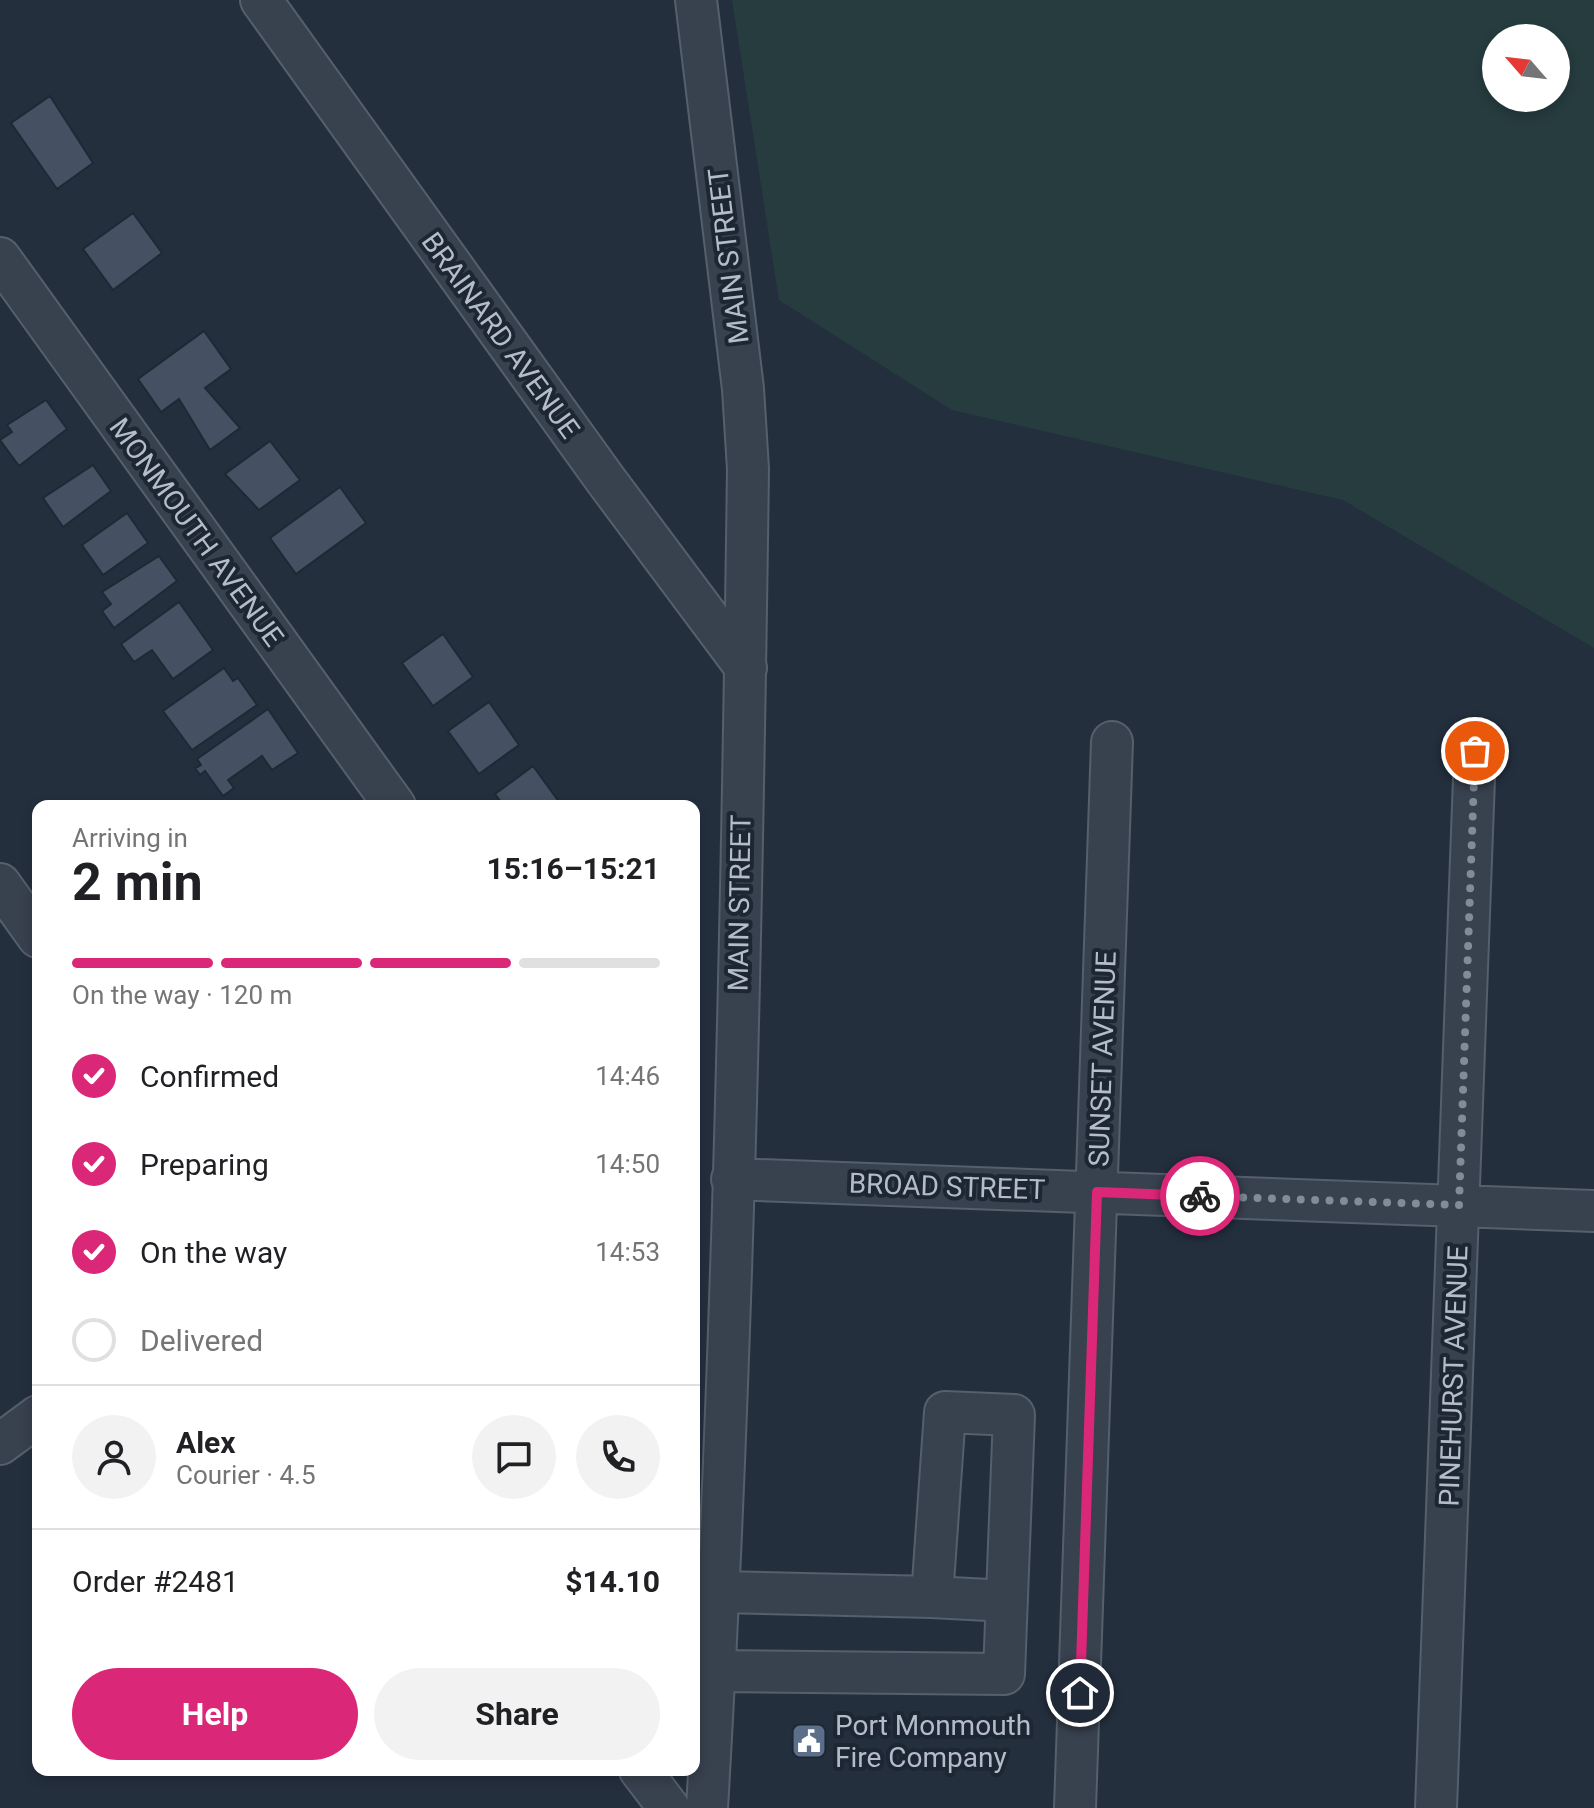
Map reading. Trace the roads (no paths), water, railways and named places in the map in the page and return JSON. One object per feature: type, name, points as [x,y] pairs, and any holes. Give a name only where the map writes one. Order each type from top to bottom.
[{"type":"street","name":"BRAINARD AVENUE","points":[[261,0],[605,479],[746,668]]},
{"type":"street","name":"MAIN STREET","points":[[696,0],[743,389],[748,469],[746,668],[732,1179],[719,1592],[707,1808]]},
{"type":"street","name":"MONMOUTH AVENUE","points":[[0,258],[391,800]]},
{"type":"street","name":"SUNSET AVENUE","points":[[1075,1808],[1112,742]]},
{"type":"street","name":"PINEHURST AVENUE","points":[[1436,1808],[1475,751]]},
{"type":"street","points":[[0,884],[32,929]]},
{"type":"street","name":"BROAD STREET","points":[[732,1179],[1594,1211]]},
{"type":"street","points":[[715,1671],[1004,1674],[1014,1415],[945,1412],[932,1597]]},
{"type":"street","points":[[0,1444],[32,1420]]},
{"type":"street","points":[[719,1592],[1007,1601]]},
{"type":"street","points":[[645,1776],[669,1808]]},
{"type":"place","name":"Port Monmouth Fire Company","points":[[809,1741]]}]
